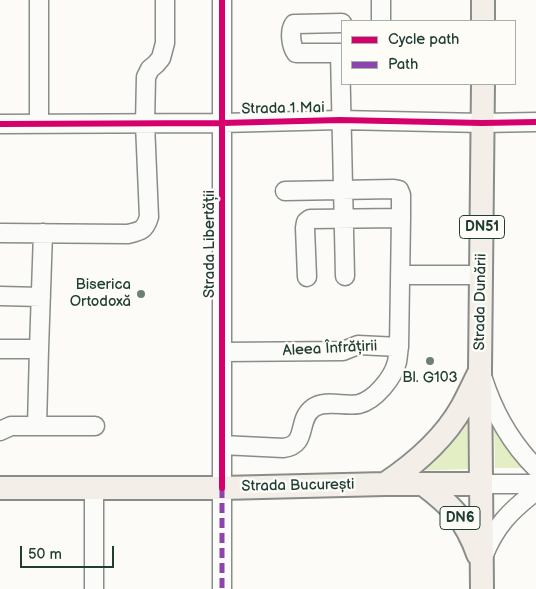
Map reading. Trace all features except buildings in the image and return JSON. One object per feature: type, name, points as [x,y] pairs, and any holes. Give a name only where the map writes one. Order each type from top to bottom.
[{"type":"main road","points":[[483,0],[483,20]]},
{"type":"main road","name":"Strada Dunării","points":[[482,589],[480,369],[483,85]]},
{"type":"main road","name":"DN51","points":[[385,484],[419,458],[443,434],[462,408],[480,369]]},
{"type":"main road","name":"Strada București","points":[[1,484],[94,489],[481,484]]},
{"type":"main road","name":"DN6","points":[[423,484],[444,500],[465,524],[481,562]]},
{"type":"street","points":[[39,0],[39,124]]},
{"type":"street","points":[[0,233],[128,234],[140,231],[146,226],[149,217],[145,124],[146,77],[150,69],[161,58],[165,43],[165,0]]},
{"type":"street","name":"Strada Libertății","points":[[222,0],[222,589]]},
{"type":"street","points":[[381,0],[381,20]]},
{"type":"street","points":[[341,23],[294,24],[291,27],[293,49],[296,53],[341,52],[340,120],[344,276]]},
{"type":"street","name":"Strada 1 Mai","points":[[0,124],[145,124],[340,120],[482,123],[536,122]]},
{"type":"street","name":"Aleea Înfrățirii","points":[[222,352],[343,351],[358,345],[399,347],[401,218],[399,190],[285,191]]},
{"type":"street","points":[[306,277],[305,228],[306,222],[310,219],[401,218]]},
{"type":"street","points":[[37,426],[44,233]]},
{"type":"street","points":[[400,275],[482,275]]},
{"type":"street","points":[[0,296],[41,297]]},
{"type":"street","points":[[222,445],[283,448],[296,444],[300,437],[304,419],[314,407],[320,404],[359,404],[371,398],[380,390],[394,371],[399,347]]},
{"type":"street","points":[[0,349],[39,349]]},
{"type":"street","name":"Strada Dunării","points":[[480,369],[489,397],[511,439],[536,468]]},
{"type":"street","points":[[0,431],[11,426],[94,426]]},
{"type":"street","name":"Strada București","points":[[481,484],[536,484]]},
{"type":"street","points":[[94,489],[94,589]]},
{"type":"street","points":[[481,562],[488,544],[504,520],[536,491]]},
{"type":"green space","points":[[467,412],[468,469],[415,471]]},
{"type":"green space","points":[[494,426],[524,468],[495,468]]},
{"type":"marked path","points":[[222,488],[222,589]]},
{"type":"cycle path","points":[[222,0],[222,488]]},
{"type":"cycle path","points":[[0,124],[222,123],[340,120],[482,123],[536,122]]},
{"type":"place","name":"Biserica Ortodoxă","points":[[141,294]]},
{"type":"place","name":"Bl. G103","points":[[430,361]]}]
